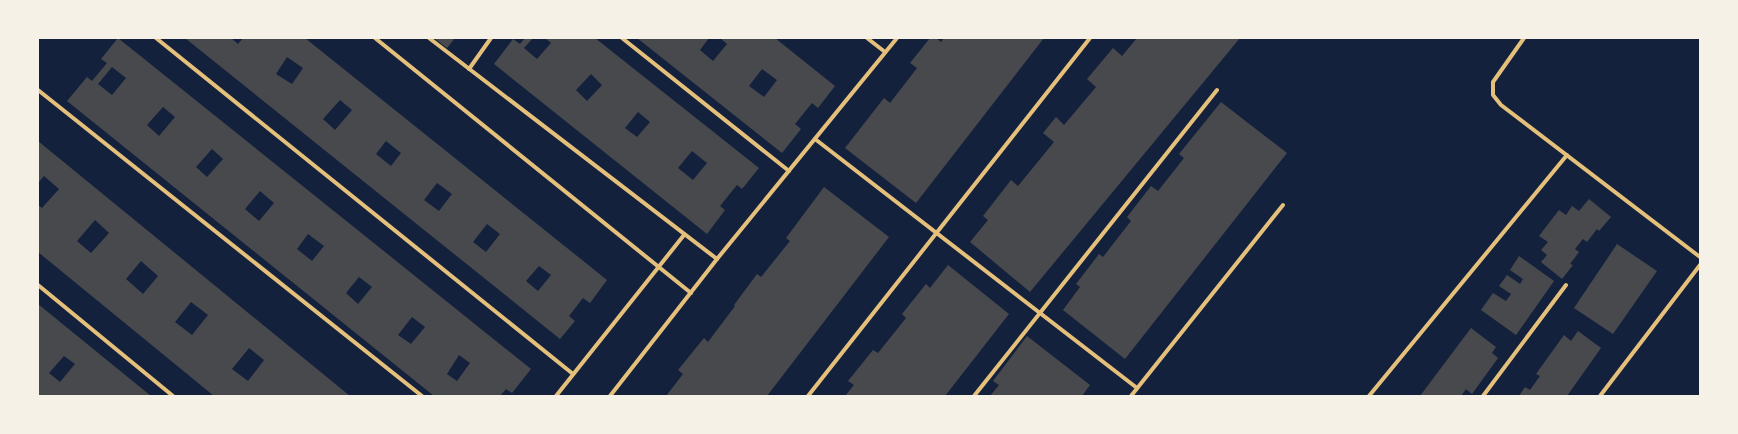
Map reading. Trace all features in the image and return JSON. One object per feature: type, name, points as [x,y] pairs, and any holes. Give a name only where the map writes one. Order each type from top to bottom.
[{"type":"street","points":[[156,38],[573,374]]},
{"type":"street","points":[[374,38],[691,293]]},
{"type":"street","points":[[429,38],[717,259]]},
{"type":"street","points":[[468,69],[491,38]]},
{"type":"street","points":[[622,38],[789,171]]},
{"type":"street","points":[[867,38],[885,52]]},
{"type":"street","points":[[610,396],[717,259],[897,38]]},
{"type":"street","points":[[808,396],[1090,38]]},
{"type":"street","points":[[1524,38],[1493,82],[1493,95],[1501,105],[1700,258]]},
{"type":"street","points":[[38,90],[422,396]]},
{"type":"street","points":[[974,396],[1217,90]]},
{"type":"street","points":[[815,139],[1137,388]]},
{"type":"street","points":[[1369,396],[1567,155]]},
{"type":"street","points":[[1131,396],[1283,204]]},
{"type":"street","points":[[556,396],[684,235]]},
{"type":"street","points":[[1600,396],[1700,265]]},
{"type":"street","points":[[1483,396],[1566,285]]},
{"type":"street","points":[[38,286],[173,396]]},
{"type":"building","points":[[118,38],[531,369],[512,393],[506,389],[500,396],[434,396],[67,101],[87,77],[92,81],[107,63],[101,59]],"holes":[[[112,67],[126,78],[112,95],[98,84]],[[163,107],[175,117],[159,136],[147,125]],[[212,149],[223,159],[207,177],[196,167]],[[260,191],[274,203],[259,221],[245,209]],[[308,234],[324,246],[312,261],[297,249]],[[359,277],[372,287],[358,304],[346,293]],[[412,317],[425,327],[411,344],[398,335]],[[459,355],[470,363],[457,381],[447,374]]]},
{"type":"building","points":[[185,38],[231,38],[238,44],[243,38],[305,38],[607,280],[590,303],[583,298],[569,316],[575,321],[560,339]],"holes":[[[287,57],[303,68],[292,84],[276,74]],[[340,100],[352,110],[335,130],[323,119]],[[386,141],[401,153],[391,166],[376,154]],[[437,183],[452,194],[439,211],[424,200]],[[487,224],[500,234],[486,252],[473,242]],[[539,266],[551,275],[538,291],[526,281]]]},
{"type":"building","points":[[434,38],[455,38],[447,48]]},
{"type":"building","points":[[525,38],[533,38],[524,48],[537,59],[551,43],[545,38],[595,38],[759,168],[742,189],[737,185],[720,206],[725,210],[707,234],[494,64],[513,39],[520,44]],"holes":[[[591,74],[602,85],[587,101],[576,90]],[[638,112],[650,122],[637,137],[625,128]],[[692,151],[707,163],[693,180],[678,168]]]},
{"type":"building","points":[[637,38],[709,38],[700,50],[713,61],[727,44],[720,38],[775,38],[835,86],[818,108],[812,103],[795,124],[801,129],[782,153]],"holes":[[[762,69],[777,80],[764,97],[749,86]]]},
{"type":"building","points":[[930,38],[936,38],[941,42],[944,38],[1044,38],[916,203],[845,148],[884,98],[890,103],[917,68],[910,63]]},
{"type":"building","points":[[1137,38],[1240,38],[1030,292],[970,242],[988,220],[983,216],[1011,180],[1018,186],[1054,142],[1043,133],[1056,117],[1064,125],[1096,87],[1087,79],[1113,48],[1122,56]]},
{"type":"building","points":[[1221,102],[1287,153],[1125,359],[1063,310],[1080,287],[1076,284],[1099,254],[1103,257],[1131,221],[1127,217],[1151,186],[1158,191],[1184,158],[1179,154]]},
{"type":"building","points":[[38,141],[350,396],[214,396],[38,252],[38,205],[42,208],[59,189],[44,176],[38,183]],"holes":[[[95,220],[109,233],[91,253],[77,241]],[[141,261],[158,276],[143,294],[126,279]],[[191,302],[208,315],[192,335],[175,322]],[[249,348],[264,360],[248,381],[232,369]]]},
{"type":"building","points":[[824,187],[889,237],[767,396],[666,396],[683,374],[678,370],[704,338],[708,342],[757,274],[761,277],[790,241],[786,238]]},
{"type":"building","points":[[1589,199],[1611,217],[1599,231],[1597,229],[1587,242],[1583,239],[1575,249],[1579,252],[1570,264],[1573,265],[1562,279],[1541,262],[1547,255],[1541,250],[1548,242],[1539,236],[1559,210],[1566,215],[1572,206],[1579,211]]},
{"type":"building","points":[[1617,244],[1657,271],[1613,334],[1574,308]]},
{"type":"building","points":[[1519,256],[1554,281],[1516,335],[1481,310],[1493,293],[1506,301],[1511,294],[1499,286],[1507,275],[1520,284],[1523,279],[1510,270]]},
{"type":"building","points":[[948,265],[1009,314],[945,396],[845,396],[854,385],[848,381],[873,350],[878,353],[906,318],[902,314],[926,284],[930,288]]},
{"type":"building","points":[[38,304],[151,396],[38,396]],"holes":[[[64,356],[75,364],[60,382],[49,373]]]},
{"type":"building","points":[[1471,328],[1496,347],[1492,353],[1498,358],[1472,394],[1466,389],[1461,396],[1420,396]]},
{"type":"building","points":[[1578,331],[1601,348],[1567,396],[1519,396],[1525,387],[1530,390],[1540,376],[1536,374],[1564,335],[1571,341]]},
{"type":"building","points":[[1027,336],[1090,385],[1082,396],[990,396],[999,385],[993,381]]}]
